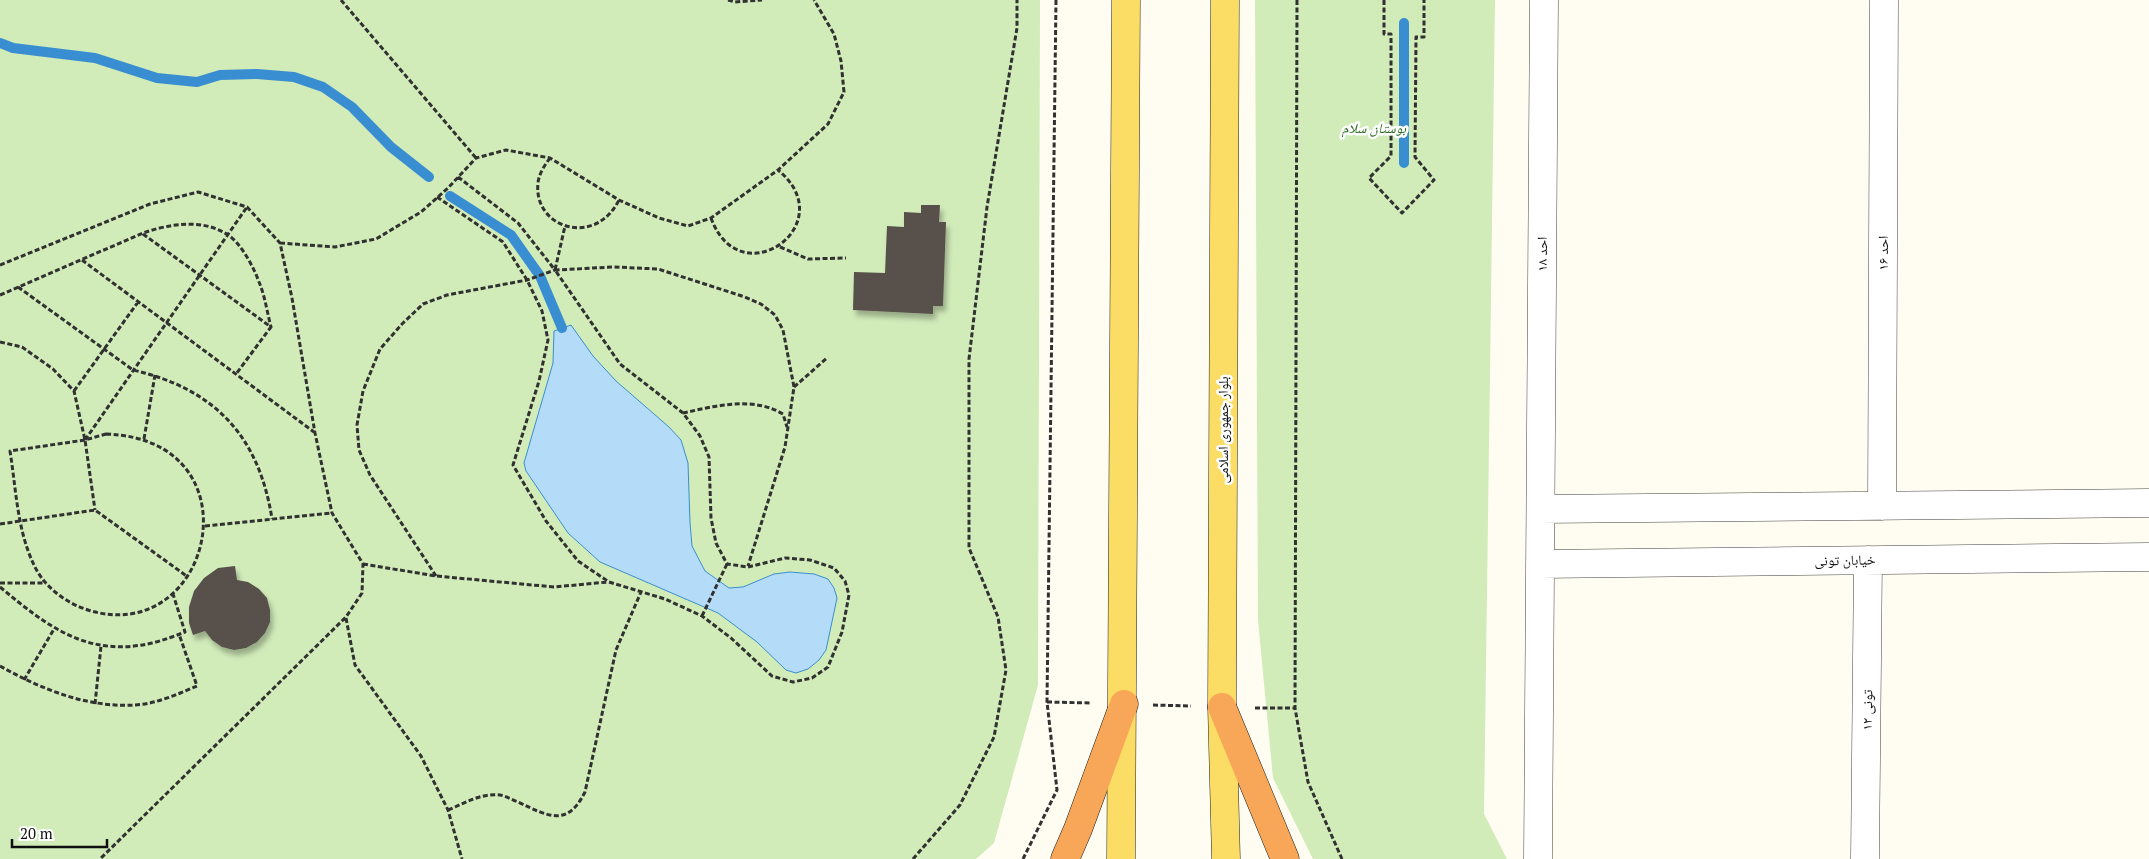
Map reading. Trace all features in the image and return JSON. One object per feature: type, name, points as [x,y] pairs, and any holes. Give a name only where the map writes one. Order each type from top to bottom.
[{"type":"highway","points":[[1065,859],[1124,704]]},
{"type":"highway","points":[[1222,707],[1285,859]]},
{"type":"main road","points":[[1121,859],[1124,704],[1126,0]]},
{"type":"main road","name":"بلوار جمهوری اسلامی","points":[[1225,0],[1222,707],[1226,859]]},
{"type":"street","name":"احد ۱۸","points":[[1538,859],[1544,0]]},
{"type":"street","name":"احد ۱۶","points":[[1882,506],[1884,0]]},
{"type":"street","points":[[1540,509],[2149,503]]},
{"type":"street","name":"خیابان تونی","points":[[1540,564],[2149,557]]},
{"type":"street","name":"تونی ۱۲","points":[[1865,859],[1868,560]]},
{"type":"path","points":[[341,0],[476,158]]},
{"type":"path","points":[[728,0],[735,2],[762,0]]},
{"type":"path","points":[[280,243],[334,246],[376,239],[421,212],[476,158],[506,150],[550,158],[619,200],[659,218],[688,226],[710,218],[778,170],[828,124],[844,92],[834,34],[814,0]]},
{"type":"path","points":[[913,859],[960,805],[994,737],[1006,670],[998,617],[969,548],[968,359],[987,208],[1017,28],[1017,0]]},
{"type":"path","points":[[1023,859],[1057,790],[1047,702],[1056,0]]},
{"type":"path","points":[[1297,0],[1296,708],[1308,782],[1342,859]]},
{"type":"path","points":[[1384,0],[1384,34],[1391,34],[1391,156],[1369,178],[1402,213],[1434,180],[1416,157],[1416,37],[1424,37],[1424,0]]},
{"type":"path","points":[[550,158],[542,169],[538,182],[539,196],[544,209],[565,226],[578,229],[592,227],[604,221],[613,212],[619,200]]},
{"type":"path","points":[[710,218],[722,240],[732,247],[756,254],[780,247],[796,227],[800,214],[796,189],[788,178],[778,170]]},
{"type":"path","points":[[458,177],[518,223],[554,270],[620,364],[683,413],[700,436],[709,457],[711,518],[716,543],[727,564]]},
{"type":"path","points":[[0,265],[150,204],[198,192],[247,208],[280,243],[292,298],[315,433],[332,512],[363,564],[362,593],[346,617],[100,859]]},
{"type":"path","points":[[437,197],[503,242],[527,280],[542,311],[548,340],[539,381],[513,465],[546,520],[578,561],[609,582],[665,599],[702,616],[731,638],[772,676],[793,682],[812,678],[828,667],[842,632],[849,595],[844,581],[834,568],[810,560],[786,558],[748,567],[727,564]]},
{"type":"path","points":[[84,440],[247,208]]},
{"type":"path","points":[[0,295],[142,233],[165,226],[202,224],[228,235],[246,255],[260,283],[270,327],[236,374]]},
{"type":"path","points":[[554,270],[565,226]]},
{"type":"path","points":[[142,233],[270,327]]},
{"type":"path","points":[[780,247],[808,259],[846,258]]},
{"type":"path","points":[[82,260],[315,433]]},
{"type":"path","points":[[436,576],[370,475],[359,450],[357,425],[363,391],[380,350],[402,324],[423,304],[447,295],[527,280],[554,270],[614,267],[658,270],[745,296],[761,304],[775,316],[784,330],[794,387],[785,447],[748,567]]},
{"type":"path","points":[[18,287],[133,370],[155,375],[177,384],[197,394],[216,408],[232,424],[248,445],[260,468],[268,493],[272,519]]},
{"type":"path","points":[[74,391],[138,302]]},
{"type":"path","points":[[0,342],[22,346],[53,369],[74,391],[95,510]]},
{"type":"path","points":[[794,387],[827,358]]},
{"type":"path","points":[[144,439],[155,375]]},
{"type":"path","points":[[683,413],[718,406],[754,404],[772,407],[784,414],[787,428]]},
{"type":"path","points":[[106,434],[144,439],[169,452],[188,473],[198,489],[205,526],[202,545],[196,563],[188,577],[173,594],[156,605],[137,612],[117,615],[97,613],[78,607],[61,597],[46,583],[34,567],[20,520],[10,451],[84,440],[106,434]]},
{"type":"path","points":[[0,524],[95,510],[188,577]]},
{"type":"path","points":[[205,526],[332,512]]},
{"type":"path","points":[[363,564],[436,576],[554,587],[609,582]]},
{"type":"path","points":[[702,616],[727,564]]},
{"type":"path","points":[[0,585],[46,583]]},
{"type":"path","points":[[0,585],[54,629],[76,639],[101,646],[152,643],[186,632],[173,594]]},
{"type":"path","points":[[448,810],[482,795],[502,795],[552,816],[568,814],[578,806],[585,792],[616,650],[641,592]]},
{"type":"path","points":[[346,617],[355,665],[421,756],[448,810],[462,859]]},
{"type":"path","points":[[24,680],[54,629]]},
{"type":"path","points":[[0,666],[24,680],[95,704],[136,705],[169,697],[197,686],[179,634]]},
{"type":"path","points":[[95,704],[101,646]]},
{"type":"path","points":[[1047,702],[1296,708]]},
{"type":"green space","points":[[0,0],[1040,0],[1038,685],[994,843],[976,859],[0,859]]},
{"type":"green space","name":"بوستان سلام","points":[[1255,0],[1495,0],[1484,814],[1507,859],[1313,859],[1273,778],[1258,620]]},
{"type":"water","points":[[571,325],[593,356],[616,381],[669,427],[681,440],[688,463],[692,546],[705,571],[729,588],[743,587],[774,574],[790,572],[814,574],[828,579],[834,588],[837,598],[826,650],[819,660],[808,669],[796,673],[786,670],[757,642],[718,613],[600,562],[568,533],[526,471],[524,463],[553,363],[554,331]]},
{"type":"building","points":[[921,205],[940,205],[939,222],[946,222],[943,306],[933,306],[933,314],[853,310],[854,272],[885,273],[887,226],[904,227],[904,212],[921,213]]},
{"type":"building","points":[[235,566],[237,580],[248,582],[259,589],[267,598],[270,622],[265,633],[257,642],[246,648],[234,650],[222,647],[212,640],[205,631],[193,635],[189,623],[189,607],[194,591],[204,578],[218,568]]},
{"type":"waterway","points":[[1404,23],[1404,163]]},
{"type":"waterway","points":[[0,43],[13,48],[95,58],[157,78],[197,82],[220,75],[257,74],[294,77],[323,87],[352,107],[391,147],[429,177]]},
{"type":"waterway","points":[[450,196],[511,235],[540,276],[562,328]]}]
